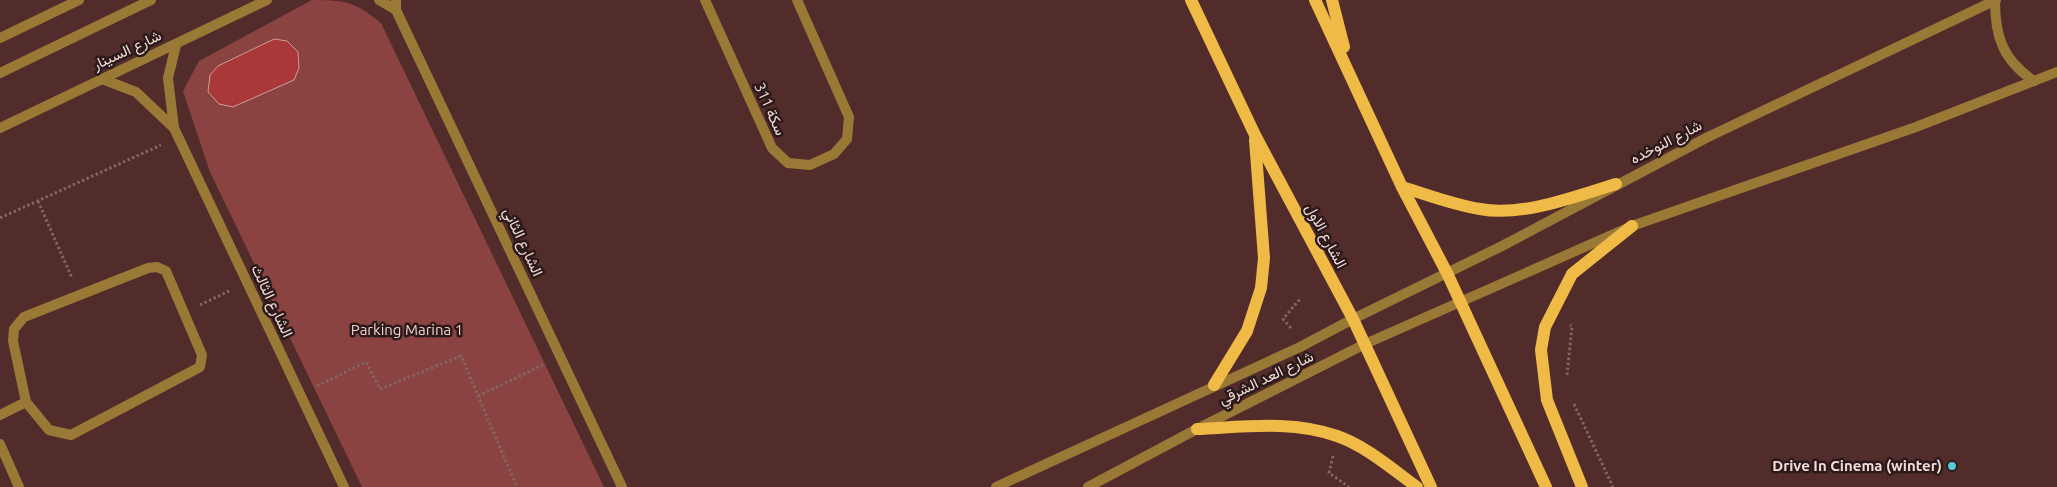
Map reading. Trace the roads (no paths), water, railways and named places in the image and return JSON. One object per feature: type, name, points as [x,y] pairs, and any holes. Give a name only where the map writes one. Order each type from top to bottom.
[{"type":"main road","name":"الشارع الاول","points":[[1191,0],[1255,135],[1353,319],[1431,487]]},
{"type":"main road","points":[[1315,0],[1402,187],[1447,273],[1546,487]]},
{"type":"main road","points":[[1332,0],[1350,73]]},
{"type":"main road","points":[[1214,385],[1247,331],[1261,288],[1264,258],[1255,135]]},
{"type":"main road","points":[[1402,187],[1481,210],[1512,210],[1559,202],[1616,184]]},
{"type":"main road","points":[[1582,487],[1546,400],[1541,350],[1545,327],[1551,311],[1572,274],[1632,226]]},
{"type":"main road","points":[[1197,429],[1276,426],[1309,427],[1338,436],[1364,449],[1417,487]]},
{"type":"street","points":[[0,38],[79,0]]},
{"type":"street","points":[[0,73],[151,0]]},
{"type":"street","name":"شارع السينار","points":[[0,128],[267,0]]},
{"type":"street","name":"الشارع الثاني","points":[[379,0],[396,5],[622,487]]},
{"type":"street","name":"سكة 311","points":[[704,0],[772,148],[788,163],[810,165],[834,154],[847,139],[849,117],[797,0]]},
{"type":"street","points":[[1996,0],[1996,26],[2007,57],[2019,71],[2034,81]]},
{"type":"street","name":"شارع النوخده","points":[[1353,319],[1447,273],[1706,138],[1996,0]]},
{"type":"street","name":"الشارع الثالث","points":[[176,45],[168,78],[174,128],[344,487]]},
{"type":"street","points":[[1459,301],[1632,226],[1696,202],[1916,127],[2057,72]]},
{"type":"street","name":"الشارع الثالث","points":[[102,79],[136,92],[174,128]]},
{"type":"street","points":[[157,266],[166,271],[202,355],[200,368],[71,434],[49,430],[26,402],[13,342],[14,329],[24,316],[148,268],[157,266]]},
{"type":"street","name":"شارع العد الشرقي","points":[[1088,487],[1197,429],[1365,344],[1459,301]]},
{"type":"street","name":"شارع العد الشرقي","points":[[996,487],[1300,347],[1353,319]]},
{"type":"street","points":[[0,415],[26,402]]},
{"type":"street","points":[[0,444],[19,487]]},
{"type":"place","name":"Drive In Cinema (winter)","points":[[1952,466]]},
{"type":"park label","name":"Parking Marina 1","points":[[407,330]]}]
